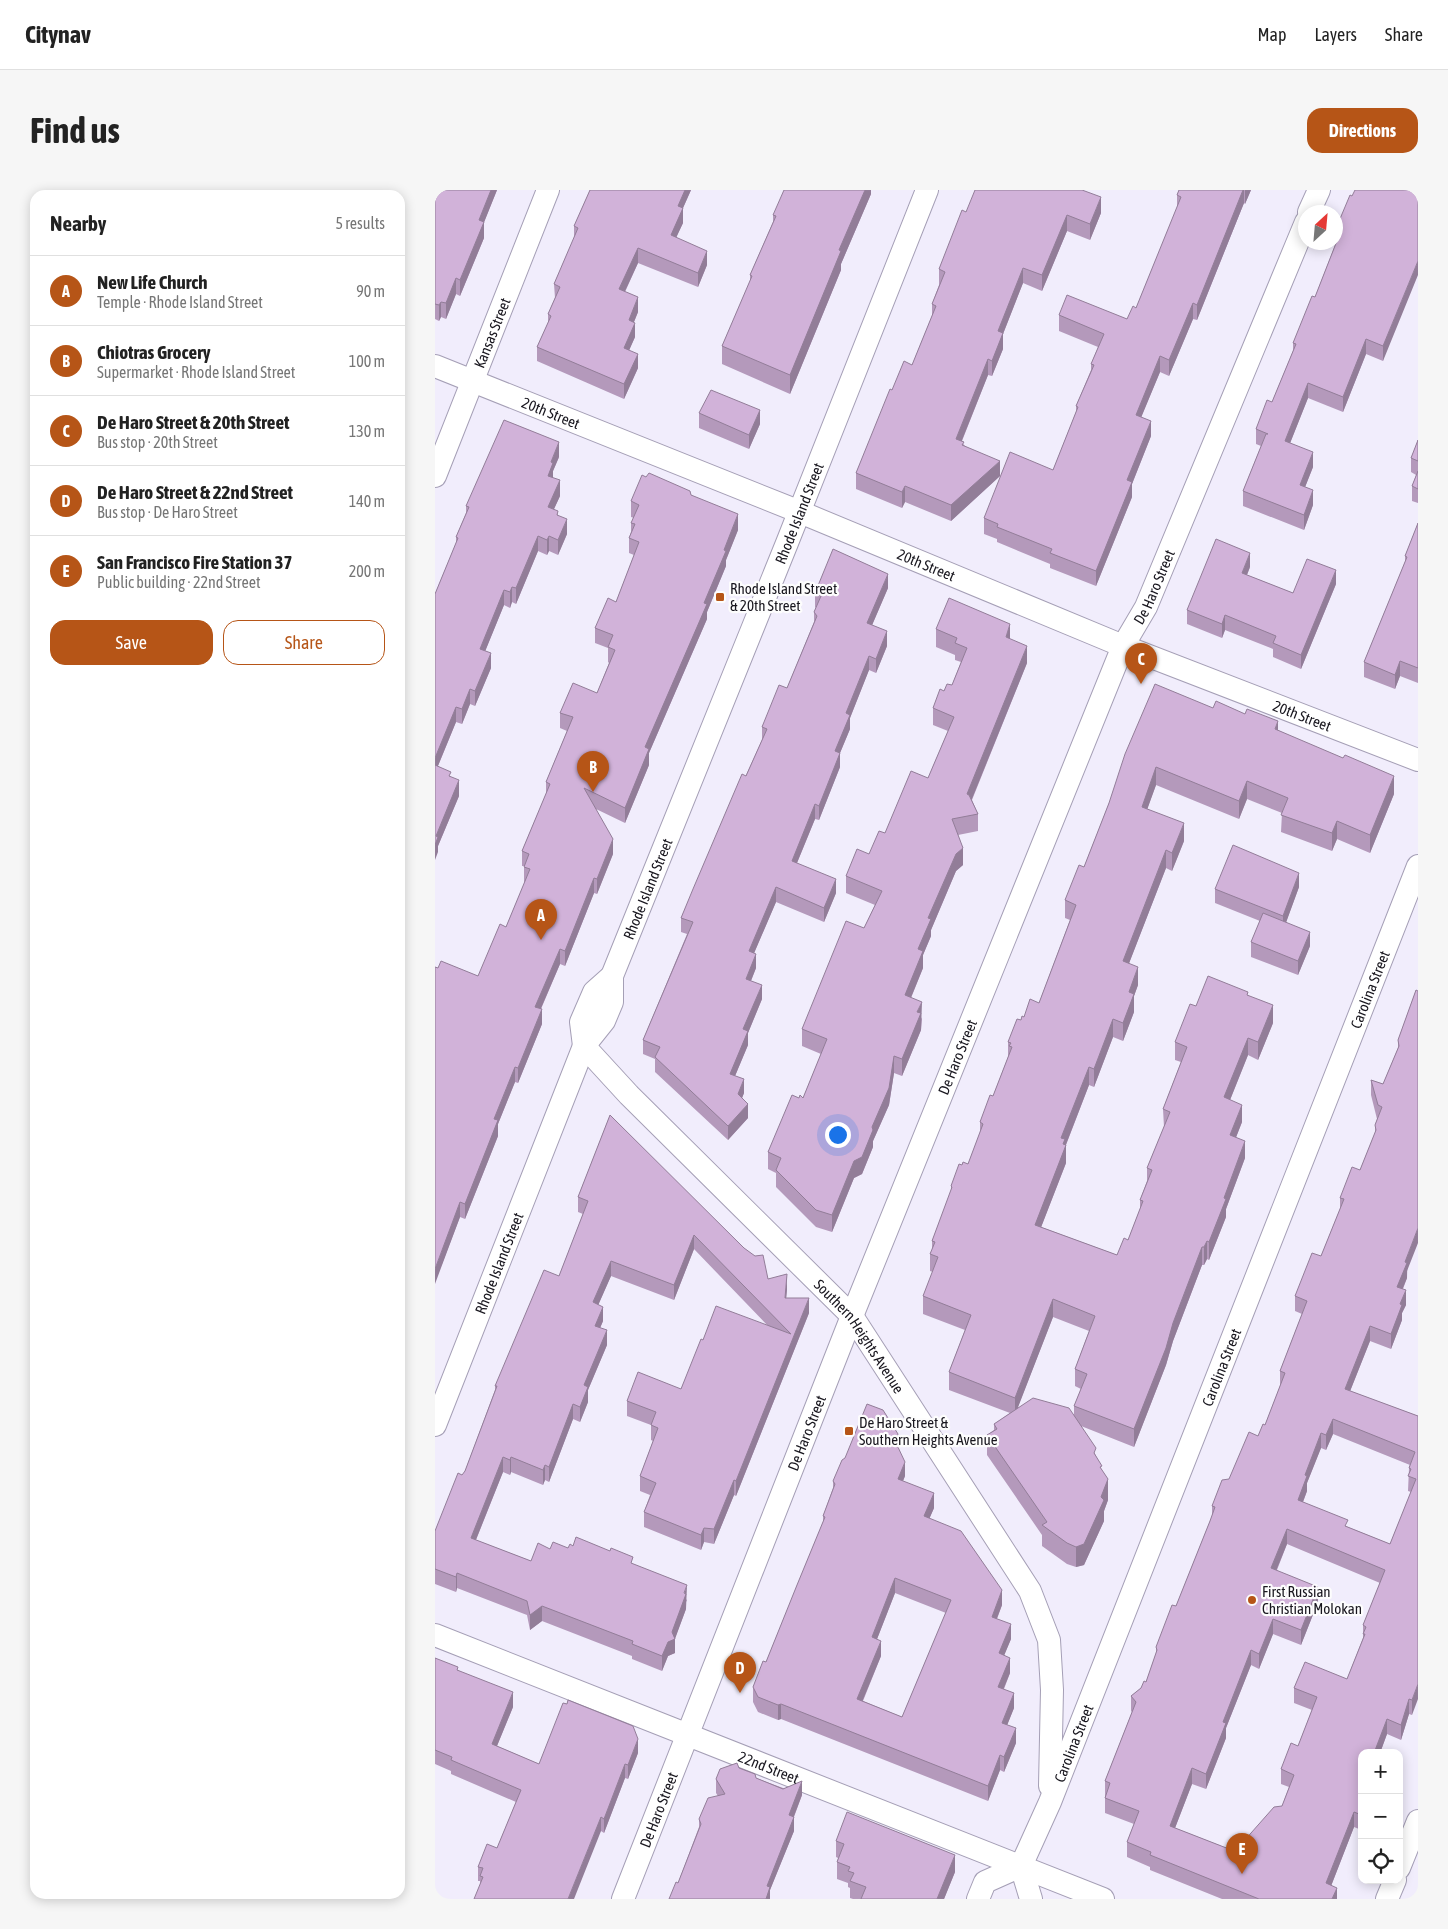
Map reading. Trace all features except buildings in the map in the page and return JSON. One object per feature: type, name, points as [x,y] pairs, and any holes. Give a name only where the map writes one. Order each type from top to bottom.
[{"type":"street","name":"Kansas Street","points":[[435,476],[548,190]]},
{"type":"street","name":"Rhode Island Street","points":[[435,1425],[584,1046],[581,1022],[594,992],[612,976],[800,512],[927,190]]},
{"type":"street","points":[[1312,205],[1319,190]]},
{"type":"street","name":"De Haro Street","points":[[623,1899],[852,1316],[1123,646],[1146,607],[1298,239]]},
{"type":"street","name":"20th Street","points":[[435,366],[800,512],[1123,646],[1418,760]]},
{"type":"street","name":"Carolina Street","points":[[1021,1866],[1049,1802],[1418,866]]},
{"type":"street","name":"Southern Heights Avenue","points":[[584,1046],[629,1096],[852,1316],[1030,1591],[1049,1640],[1052,1690],[1049,1802]]},
{"type":"street","name":"22nd Street","points":[[435,1635],[1103,1899]]},
{"type":"street","points":[[1403,1858],[1418,1821]]},
{"type":"street","points":[[978,1899],[985,1882],[1021,1866],[1031,1899]]},
{"type":"street","points":[[1387,1899],[1393,1884]]},
{"type":"place","name":"Rhode Island Street & 20th Street","points":[[720,597]]},
{"type":"place","name":"De Haro Street & 20th Street","points":[[1141,684]]},
{"type":"place","name":"Chiotras Grocery","points":[[593,792]]},
{"type":"place","name":"New Life Church","points":[[541,940]]},
{"type":"place","name":"De Haro Street & Southern Heights Avenue","points":[[849,1431]]},
{"type":"place","name":"First Russian Christian Molokan","points":[[1252,1600]]},
{"type":"place","name":"De Haro Street & 22nd Street","points":[[740,1693]]},
{"type":"place","name":"San Francisco Fire Station 37","points":[[1242,1874]]}]
